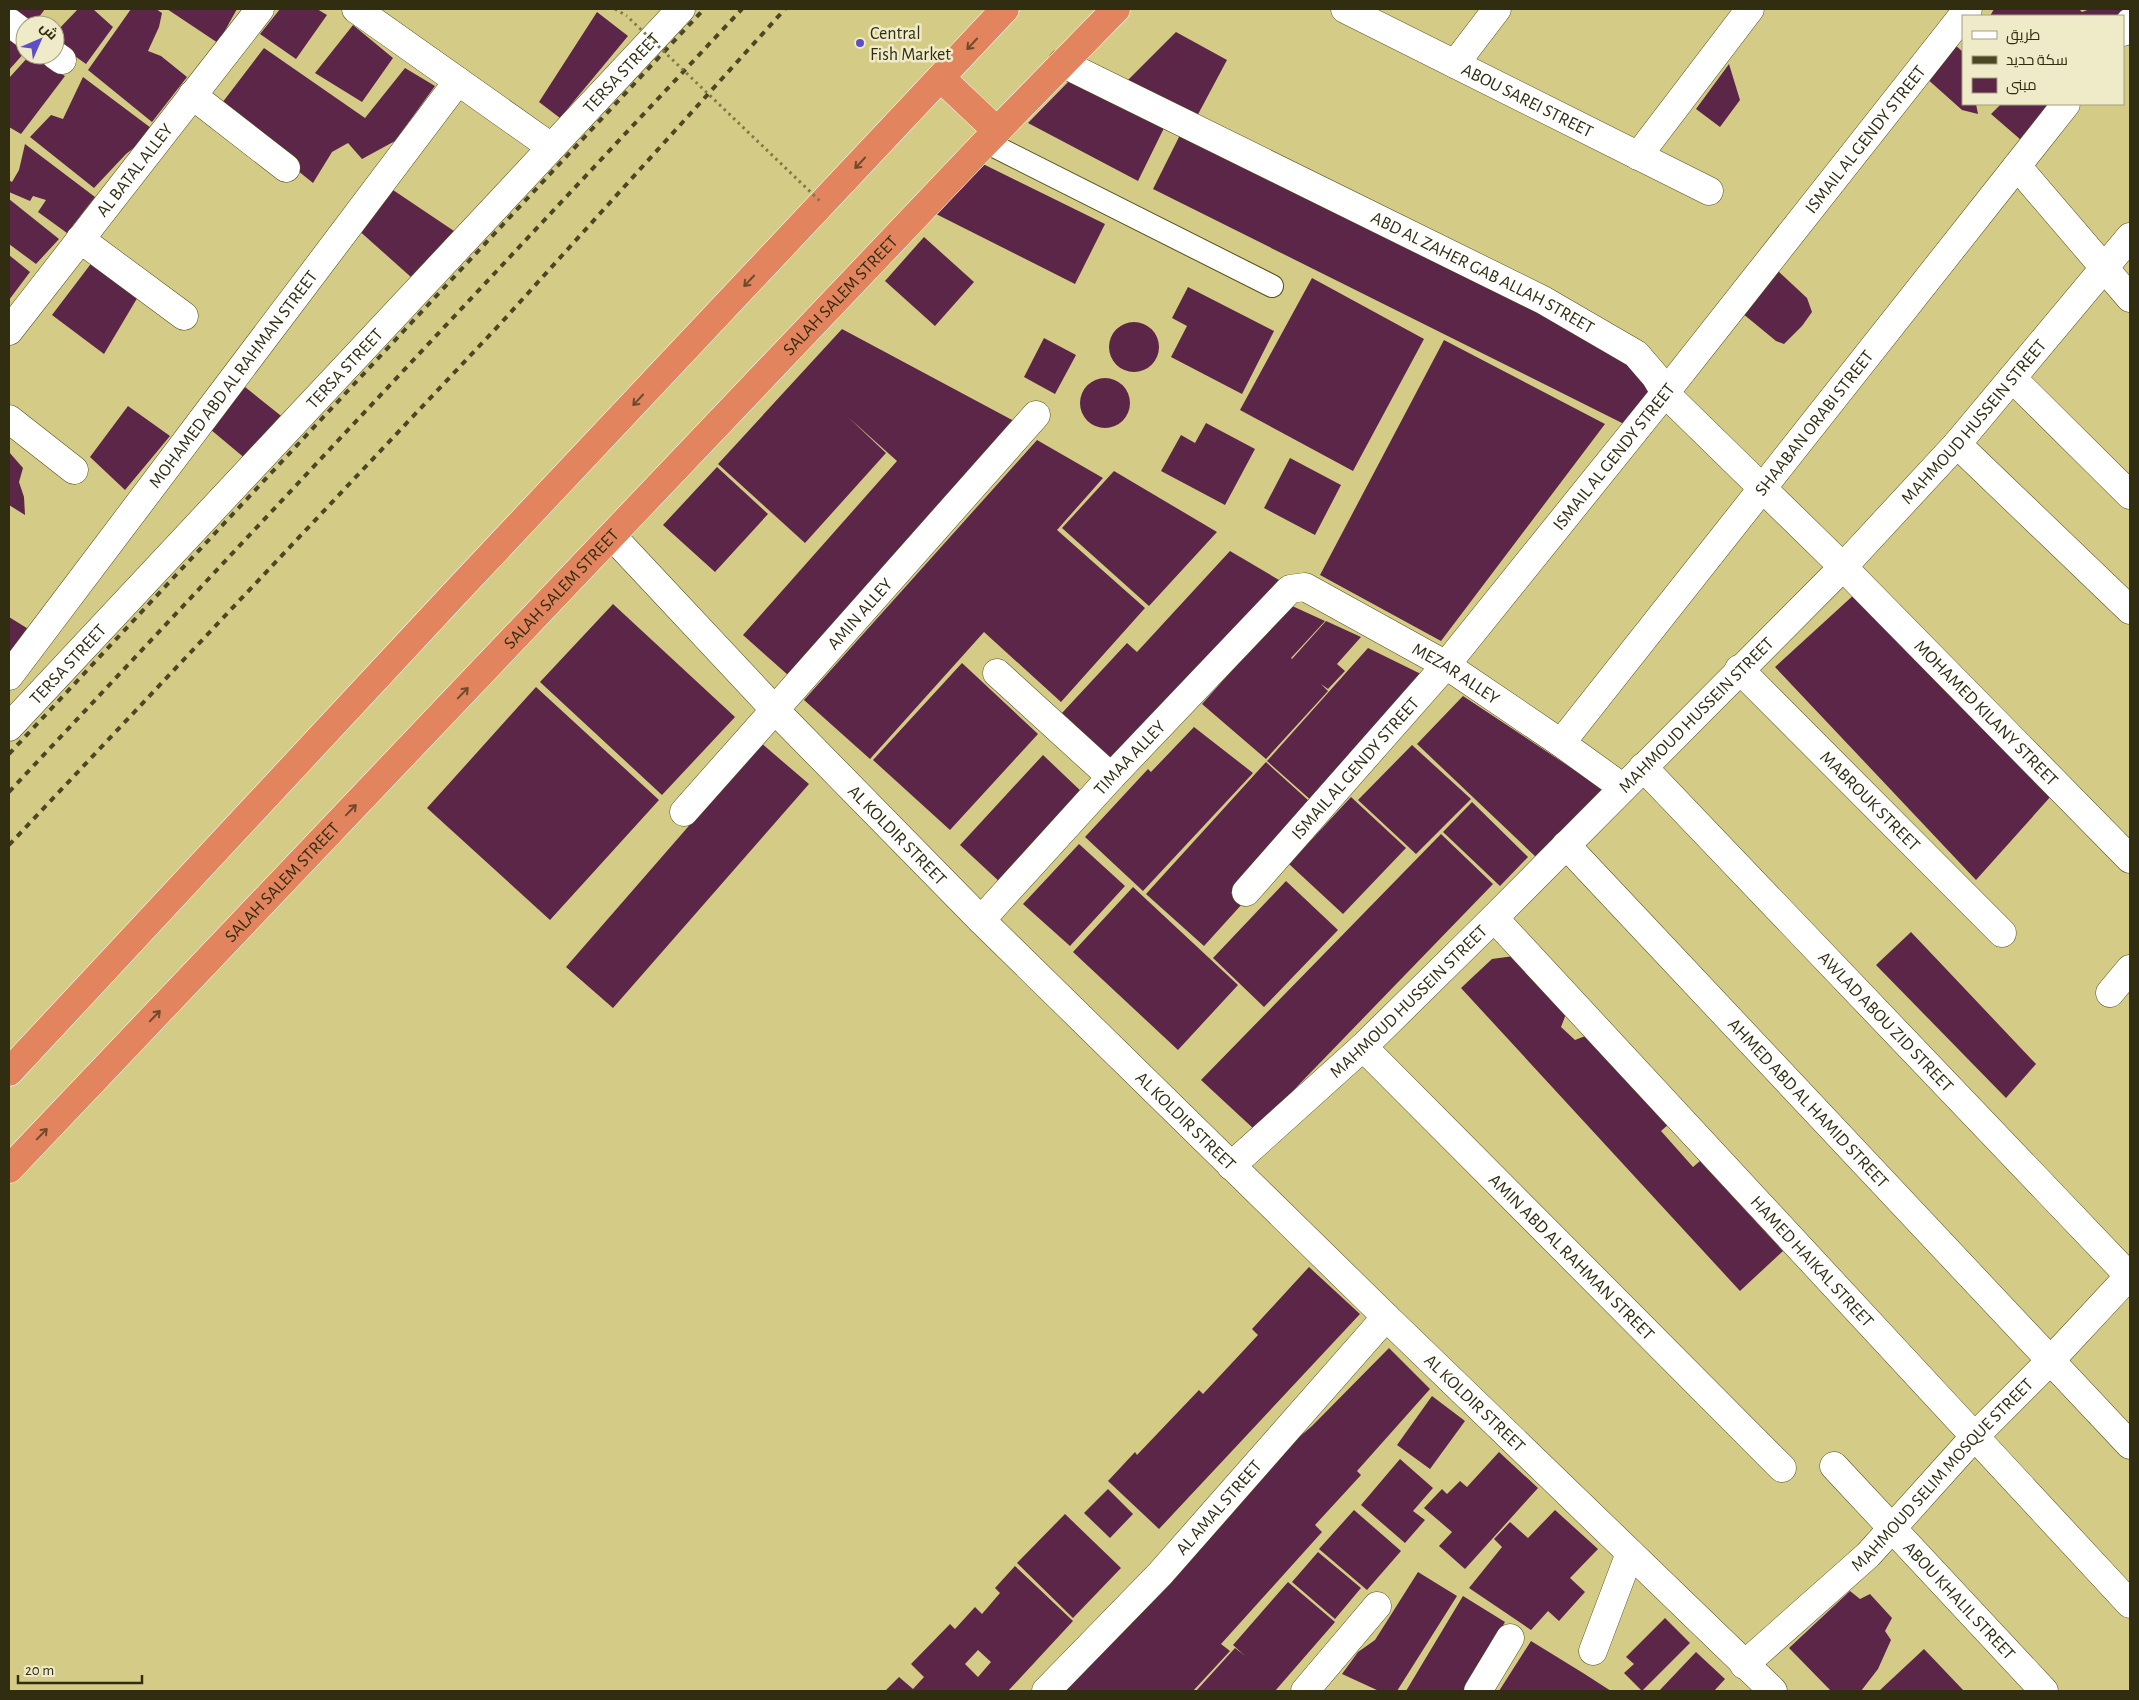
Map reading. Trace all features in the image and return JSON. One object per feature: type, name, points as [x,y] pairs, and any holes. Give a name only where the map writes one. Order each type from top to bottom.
[{"type":"highway","points":[[9,1072],[1005,9]]},
{"type":"highway","name":"SALAH SALEM STREET","points":[[9,1169],[991,136],[1116,9]]},
{"type":"highway","points":[[941,78],[991,136]]},
{"type":"street","name":"AL BATAL ALLEY","points":[[9,331],[260,9]]},
{"type":"street","points":[[356,9],[551,147]]},
{"type":"street","name":"TERSA STREET","points":[[9,727],[681,9]]},
{"type":"street","name":"ABOU SAREI STREET","points":[[1345,9],[1709,191]]},
{"type":"street","points":[[1455,64],[1497,9]]},
{"type":"street","points":[[1638,156],[1750,9]]},
{"type":"street","name":"ISMAIL AL GENDY STREET","points":[[1246,892],[1446,665],[1665,393],[1962,17]]},
{"type":"street","name":"ABD AL ZAHER GAB ALLAH STREET","points":[[1062,63],[1543,300],[1636,354],[1655,376],[1665,393],[1842,567]]},
{"type":"street","name":"MOHAMED ABD AL RAHMAN STREET","points":[[9,676],[458,81]]},
{"type":"street","points":[[192,95],[286,168]]},
{"type":"street","name":"SHAABAN ORABI STREET","points":[[1561,742],[2065,105]]},
{"type":"street","points":[[2017,166],[2103,269],[2130,298]]},
{"type":"street","name":"MAHMOUD HUSSEIN STREET","points":[[1231,1166],[1363,1046],[1494,918],[1842,567],[1957,444],[2130,236]]},
{"type":"street","points":[[80,239],[184,316]]},
{"type":"street","points":[[2012,378],[2130,496]]},
{"type":"street","name":"AMIN ALLEY","points":[[684,812],[1036,415]]},
{"type":"street","points":[[9,419],[74,470]]},
{"type":"street","points":[[1957,444],[2130,610]]},
{"type":"street","name":"AL KOLDIR STREET","points":[[612,536],[775,710],[981,920],[1386,1317],[1773,1691]]},
{"type":"street","name":"MOHAMED KILANY STREET","points":[[1842,567],[2130,859]]},
{"type":"street","name":"MEZAR ALLEY","points":[[1281,598],[1290,589],[1305,587],[1446,665],[1561,742],[1622,787]]},
{"type":"street","name":"TIMAA ALLEY","points":[[981,920],[1111,777],[1281,598]]},
{"type":"street","name":"MABROUK STREET","points":[[1740,669],[2002,933]]},
{"type":"street","points":[[997,674],[1111,777]]},
{"type":"street","name":"AWLAD ABOU ZID STREET","points":[[1644,767],[2130,1276]]},
{"type":"street","name":"AHMED ABD AL HAMID STREET","points":[[1566,844],[2130,1445]]},
{"type":"street","name":"HAMED HAIKAL STREET","points":[[1494,918],[2130,1604]]},
{"type":"street","points":[[2110,992],[2130,970]]},
{"type":"street","name":"AMIN ABD AL RAHMAN STREET","points":[[1363,1046],[1782,1468]]},
{"type":"street","name":"MAHMOUD SELIM MOSQUE STREET","points":[[1744,1664],[1868,1555],[1975,1436],[2050,1361],[2130,1276]]},
{"type":"street","name":"AL AMAL STREET","points":[[1046,1691],[1160,1574],[1386,1317]]},
{"type":"street","name":"ABOU KHALIL STREET","points":[[1834,1466],[2044,1691]]},
{"type":"street","points":[[1593,1651],[1630,1553]]},
{"type":"street","points":[[1313,1689],[1377,1606]]},
{"type":"street","points":[[1478,1691],[1510,1638]]},
{"type":"lane","points":[[991,136],[1272,286]]},
{"type":"path","points":[[615,9],[630,19],[822,203]]},
{"type":"building","points":[[12,9],[45,9],[40,15],[20,15]]},
{"type":"building","points":[[78,9],[93,9],[113,27],[86,64],[65,49],[65,23]]},
{"type":"building","points":[[131,9],[156,9],[162,13],[159,27],[148,51],[161,56],[187,77],[152,122],[88,70]]},
{"type":"building","points":[[167,9],[237,9],[218,43]]},
{"type":"building","points":[[280,9],[317,9],[327,15],[296,59],[260,34]]},
{"type":"building","points":[[1994,9],[2079,9],[2082,12],[2090,9],[2123,9],[2130,18],[2124,15],[1991,15]]},
{"type":"building","points":[[597,12],[628,36],[560,118],[539,102]]},
{"type":"building","points":[[353,25],[393,58],[362,102],[315,73]]},
{"type":"building","points":[[1176,32],[1227,60],[1195,120],[1126,82]]},
{"type":"building","points":[[9,35],[15,39],[15,63],[9,70]]},
{"type":"building","points":[[1954,44],[1962,51],[1962,105],[1976,105],[1978,114],[1962,110],[1925,77]]},
{"type":"building","points":[[264,48],[365,118],[405,68],[435,86],[395,141],[362,159],[348,143],[332,152],[313,183],[219,107]]},
{"type":"building","points":[[1729,64],[1740,100],[1720,127],[1696,109]]},
{"type":"building","points":[[21,65],[45,65],[65,76],[21,134],[9,127],[9,78]]},
{"type":"building","points":[[83,77],[155,131],[126,154],[94,188],[30,137],[51,115],[63,119]]},
{"type":"building","points":[[1072,78],[1166,124],[1138,181],[1028,123]]},
{"type":"building","points":[[2000,105],[2054,105],[2021,140],[1991,114]]},
{"type":"building","points":[[1181,133],[1613,350],[1656,390],[1626,425],[1153,189]]},
{"type":"building","points":[[25,144],[95,197],[67,233],[38,212],[46,200],[33,196],[30,201],[9,192],[9,180],[12,182],[19,170]]},
{"type":"building","points":[[983,164],[1105,224],[1075,284],[936,214]]},
{"type":"building","points":[[393,190],[454,231],[421,286],[356,228]]},
{"type":"building","points":[[9,199],[59,239],[36,264],[9,244]]},
{"type":"building","points":[[924,237],[974,282],[935,326],[885,281]]},
{"type":"building","points":[[9,255],[30,272],[9,300]]},
{"type":"building","points":[[93,261],[139,295],[104,354],[52,315]]},
{"type":"building","points":[[1777,270],[1807,298],[1812,312],[1802,326],[1784,344],[1776,341],[1742,313]]},
{"type":"building","points":[[1312,278],[1424,339],[1353,471],[1240,410]]},
{"type":"building","points":[[1188,287],[1274,331],[1242,394],[1171,357],[1187,326],[1172,318]]},
{"type":"building","points":[[1129,322],[1139,322],[1152,329],[1159,342],[1159,352],[1152,365],[1139,372],[1129,372],[1120,368],[1113,361],[1109,352],[1109,342],[1113,333],[1120,326]]},
{"type":"building","points":[[842,329],[1014,421],[788,675],[743,635],[897,461],[848,417],[886,453],[805,543],[718,464]]},
{"type":"building","points":[[1044,338],[1076,355],[1055,394],[1024,377]]},
{"type":"building","points":[[1444,340],[1605,424],[1441,641],[1320,575]]},
{"type":"building","points":[[1100,378],[1110,378],[1123,385],[1130,398],[1130,408],[1123,421],[1110,428],[1100,428],[1091,424],[1084,417],[1080,408],[1080,398],[1084,389],[1091,382]]},
{"type":"building","points":[[245,387],[285,419],[247,460],[210,429]]},
{"type":"building","points":[[128,406],[170,436],[125,490],[90,457]]},
{"type":"building","points":[[1206,423],[1255,449],[1225,505],[1161,471],[1181,435],[1195,443]]},
{"type":"building","points":[[1037,440],[1103,478],[1057,530],[1145,608],[1061,702],[984,632],[870,759],[804,700]]},
{"type":"building","points":[[9,452],[23,468],[19,482],[24,497],[25,515],[9,505]]},
{"type":"building","points":[[1290,458],[1341,485],[1315,535],[1264,508]]},
{"type":"building","points":[[717,467],[768,514],[715,572],[663,525]]},
{"type":"building","points":[[1114,471],[1217,532],[1149,606],[1062,528]]},
{"type":"building","points":[[1230,551],[1279,580],[1112,760],[1062,713],[1127,643],[1137,652]]},
{"type":"building","points":[[1857,592],[2052,795],[1976,880],[1775,667]]},
{"type":"building","points":[[613,604],[735,717],[662,795],[540,682]]},
{"type":"building","points":[[1290,605],[1325,621],[1292,659],[1326,621],[1361,637],[1337,664],[1345,671],[1328,689],[1321,684],[1328,691],[1266,759],[1202,704]]},
{"type":"building","points":[[9,617],[30,630],[9,653]]},
{"type":"building","points":[[1368,648],[1425,676],[1313,802],[1267,761]]},
{"type":"building","points":[[962,663],[1038,734],[950,830],[873,760]]},
{"type":"building","points":[[536,687],[659,800],[550,920],[427,808]]},
{"type":"building","points":[[1463,696],[1603,789],[1537,858],[1417,744]]},
{"type":"building","points":[[1194,727],[1253,773],[1143,891],[1085,837],[1148,769],[1151,772]]},
{"type":"building","points":[[761,743],[809,784],[613,1008],[566,967]]},
{"type":"building","points":[[1412,745],[1471,799],[1416,854],[1358,800]]},
{"type":"building","points":[[1043,755],[1084,794],[1002,884],[960,845]]},
{"type":"building","points":[[1266,762],[1309,801],[1293,818],[1296,821],[1231,893],[1243,903],[1204,946],[1146,894]]},
{"type":"building","points":[[1351,797],[1406,848],[1343,914],[1289,864]]},
{"type":"building","points":[[1472,802],[1528,857],[1500,886],[1443,832]]},
{"type":"building","points":[[1441,834],[1493,884],[1255,1130],[1201,1080]]},
{"type":"building","points":[[1079,844],[1125,886],[1070,946],[1023,904]]},
{"type":"building","points":[[1286,881],[1338,930],[1264,1007],[1213,958]]},
{"type":"building","points":[[1133,887],[1238,985],[1178,1050],[1073,952]]},
{"type":"building","points":[[1911,932],[2036,1064],[2006,1098],[1876,965]]},
{"type":"building","points":[[1514,956],[1566,1014],[1561,1027],[1575,1040],[1588,1035],[1670,1123],[1661,1131],[1693,1167],[1700,1161],[1783,1251],[1740,1291],[1461,988],[1492,959]]},
{"type":"building","points":[[1309,1267],[1360,1314],[1159,1529],[1108,1481],[1135,1452],[1137,1455],[1199,1390],[1203,1394],[1258,1335],[1252,1329]]},
{"type":"building","points":[[1389,1348],[1430,1389],[1357,1471],[1361,1475],[1315,1525],[1322,1532],[1221,1644],[1230,1651],[1193,1691],[1057,1691],[1257,1473],[1312,1426]]},
{"type":"building","points":[[1432,1396],[1465,1421],[1430,1469],[1397,1445]]},
{"type":"building","points":[[1499,1452],[1538,1488],[1465,1569],[1439,1546],[1452,1532],[1424,1508],[1442,1489],[1447,1494],[1460,1481],[1467,1487]]},
{"type":"building","points":[[1400,1459],[1433,1488],[1413,1511],[1425,1520],[1405,1543],[1361,1505]]},
{"type":"building","points":[[1108,1489],[1133,1514],[1110,1538],[1084,1513]]},
{"type":"building","points":[[1354,1510],[1401,1551],[1367,1590],[1319,1549]]},
{"type":"building","points":[[1555,1510],[1598,1549],[1570,1578],[1585,1592],[1559,1621],[1548,1611],[1531,1630],[1469,1588],[1502,1547],[1494,1539],[1510,1522],[1528,1538]]},
{"type":"building","points":[[1065,1514],[1121,1568],[1073,1618],[1017,1563]]},
{"type":"building","points":[[1318,1552],[1361,1588],[1335,1619],[1292,1582]]},
{"type":"building","points":[[1015,1566],[1073,1621],[1008,1691],[885,1691],[899,1677],[913,1689],[924,1677],[911,1664],[950,1624],[955,1629],[975,1607],[982,1614],[1000,1593],[995,1588]],"holes":[[[978,1650],[991,1662],[978,1677],[965,1664]]]},
{"type":"building","points":[[1418,1572],[1457,1596],[1397,1691],[1379,1691],[1342,1674],[1358,1652],[1375,1640]]},
{"type":"building","points":[[1288,1582],[1335,1622],[1275,1691],[1196,1691],[1235,1648],[1244,1655],[1233,1645]]},
{"type":"building","points":[[1850,1591],[1860,1599],[1870,1594],[1892,1618],[1885,1631],[1891,1640],[1878,1669],[1861,1691],[1831,1691],[1789,1648]]},
{"type":"building","points":[[1463,1596],[1505,1622],[1464,1691],[1406,1691]]},
{"type":"building","points":[[1665,1618],[1690,1643],[1642,1691],[1624,1673],[1634,1664],[1626,1657]]},
{"type":"building","points":[[1531,1641],[1583,1673],[1611,1691],[1499,1691]]},
{"type":"building","points":[[1924,1649],[1964,1691],[1879,1691]]},
{"type":"building","points":[[1696,1652],[1725,1679],[1714,1691],[1659,1691]]},
{"type":"railway","points":[[9,754],[704,9]]},
{"type":"railway","points":[[9,792],[742,9]]},
{"type":"railway","points":[[9,845],[501,323],[785,9]]},
{"type":"place","name":"Central Fish Market","points":[[860,43]]}]
